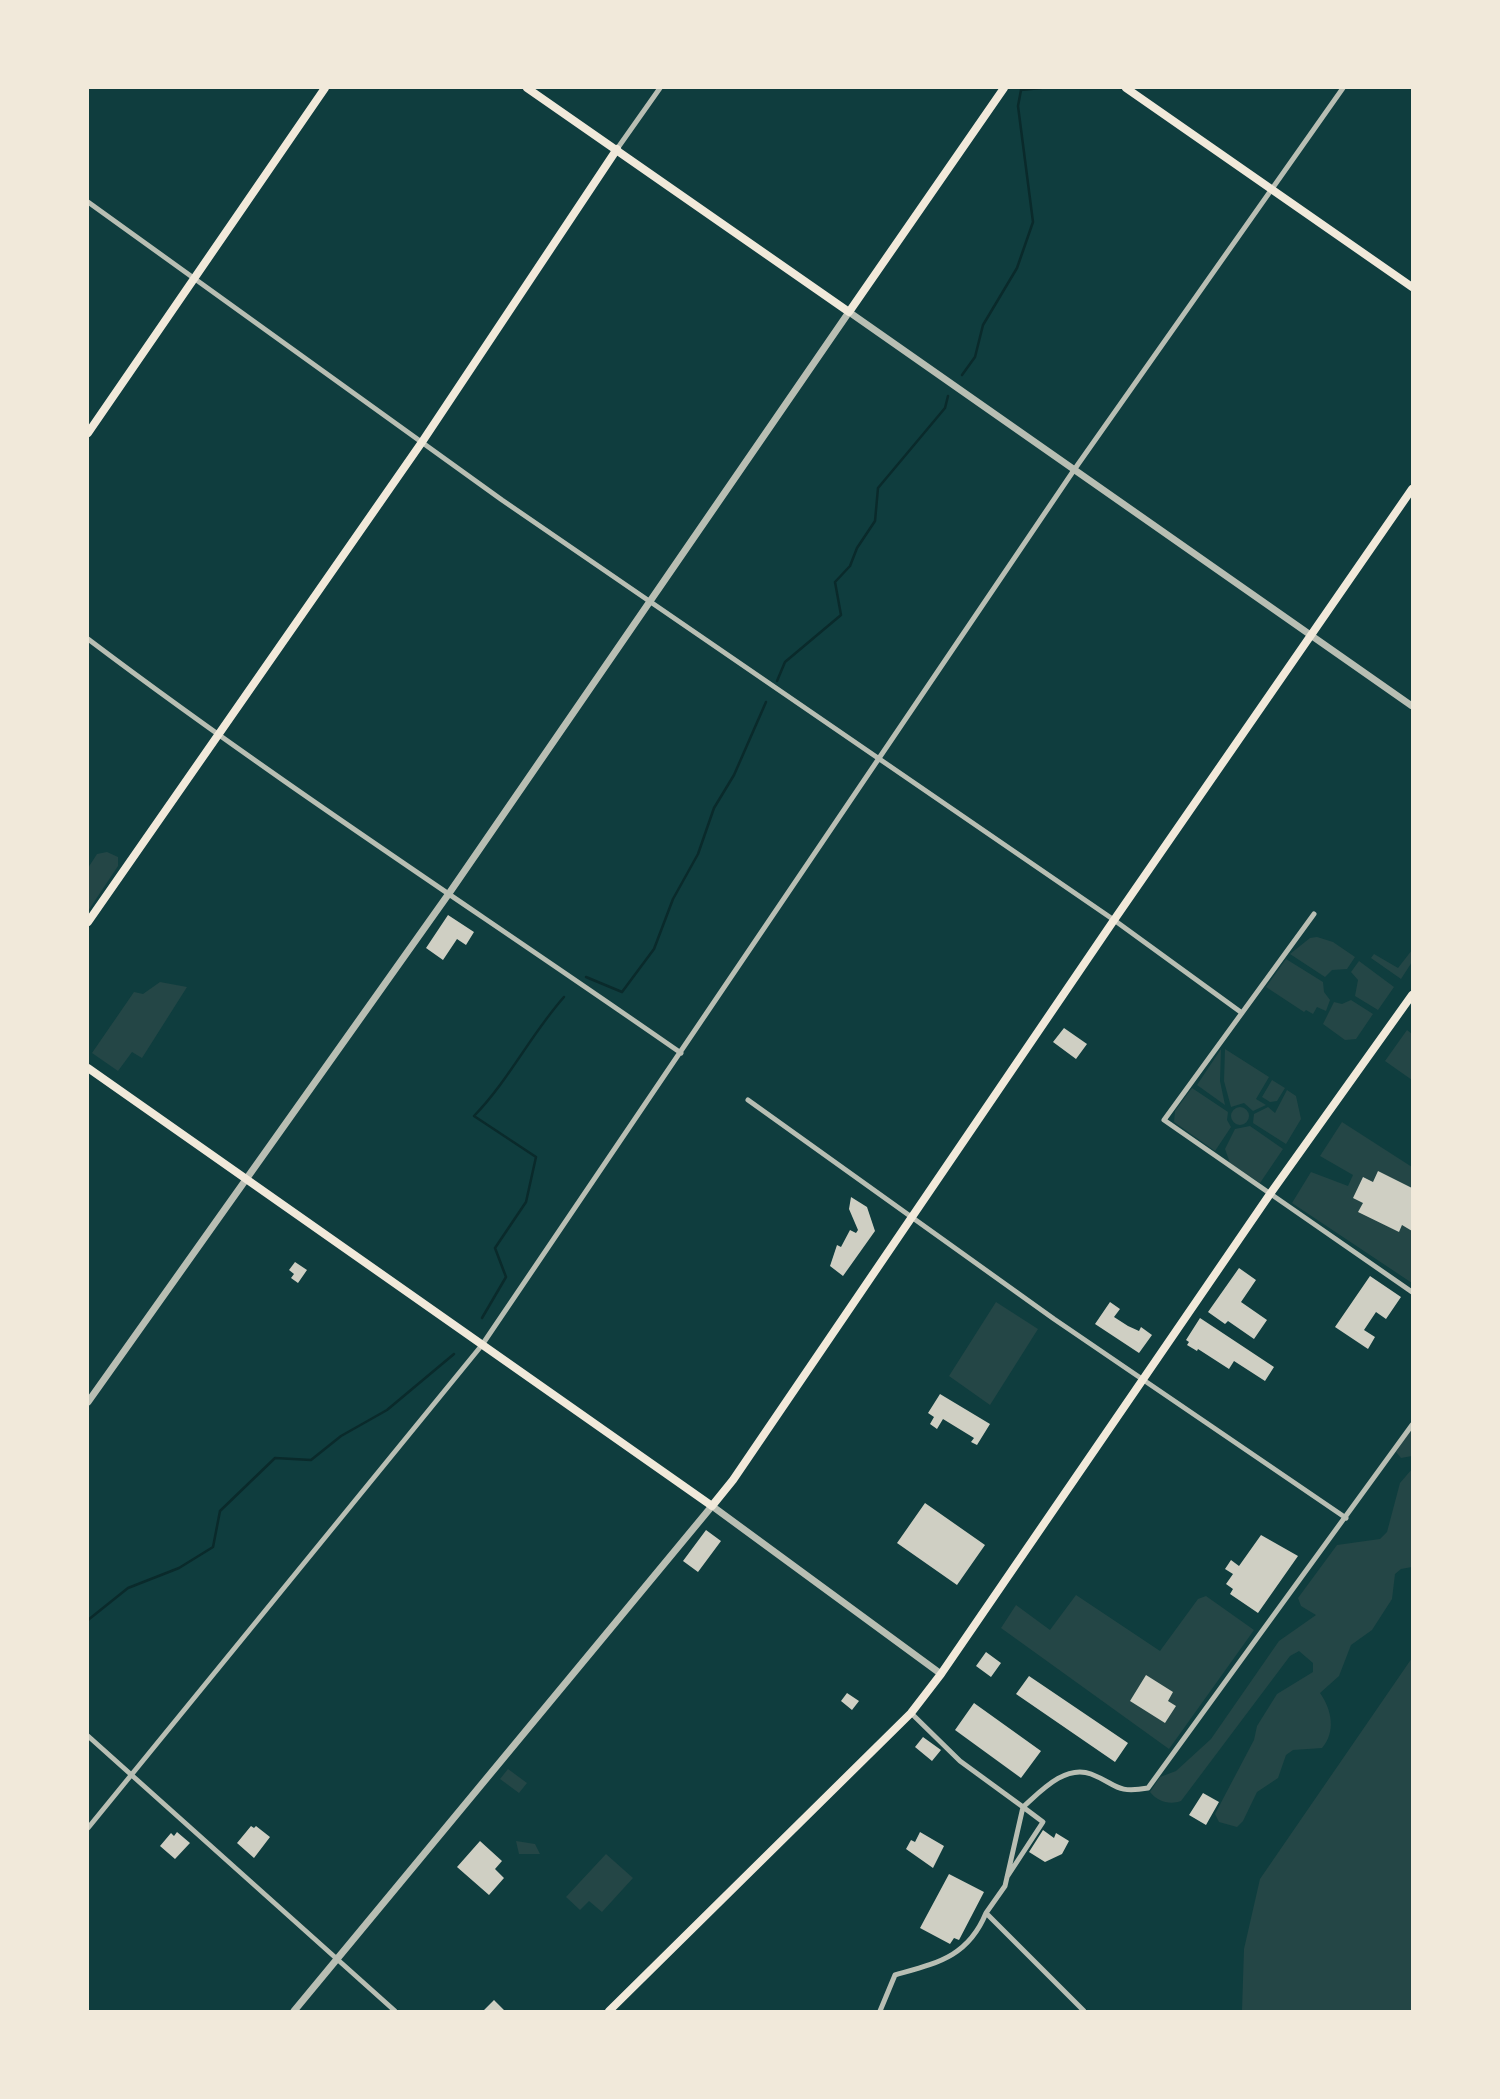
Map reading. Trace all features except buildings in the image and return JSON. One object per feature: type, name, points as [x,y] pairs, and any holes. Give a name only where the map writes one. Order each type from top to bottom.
[{"type":"main road","points":[[88,433],[325,88]]},
{"type":"main road","points":[[527,88],[849,312],[1004,88]]},
{"type":"main road","points":[[1126,88],[1412,288]]},
{"type":"main road","points":[[88,922],[422,442],[617,149]]},
{"type":"main road","points":[[88,1068],[712,1506],[733,1480],[1114,920],[1412,489]]},
{"type":"main road","points":[[609,2011],[911,1713],[941,1674],[1270,1194],[1412,995]]},
{"type":"street","points":[[617,149],[660,88]]},
{"type":"street","points":[[88,1828],[482,1345],[1074,470],[1269,189],[1343,88]]},
{"type":"street","points":[[88,202],[422,442],[877,760],[1114,920],[1242,1013]]},
{"type":"street","points":[[88,1402],[450,892],[849,312],[1412,706]]},
{"type":"street","points":[[88,639],[215,736],[328,815],[450,892],[681,1053]]},
{"type":"street","points":[[1314,914],[1164,1120],[1412,1292]]},
{"type":"street","points":[[748,1100],[911,1219],[1346,1518]]},
{"type":"street","points":[[880,2011],[895,1976],[945,1960],[977,1934],[986,1913],[1004,1886],[1023,1807],[1051,1782],[1072,1773],[1089,1773],[1113,1788],[1133,1791],[1148,1788],[1412,1425]]},
{"type":"street","points":[[294,2011],[712,1506],[941,1674]]},
{"type":"street","points":[[911,1713],[960,1761],[1043,1822],[1007,1877]]},
{"type":"street","points":[[88,1736],[395,2011]]},
{"type":"street","points":[[986,1913],[1084,2011]]},
{"type":"shaded area","points":[[107,852],[118,857],[118,866],[88,911],[88,868],[97,854]]},
{"type":"shaded area","points":[[1317,937],[1333,942],[1355,957],[1347,969],[1332,970],[1325,977],[1290,954],[1310,938]]},
{"type":"shaded area","points":[[1412,950],[1412,962],[1401,979],[1371,958],[1374,954],[1398,968]]},
{"type":"shaded area","points":[[1286,959],[1323,982],[1324,992],[1330,1000],[1326,1011],[1317,1007],[1313,1014],[1306,1010],[1304,1012],[1266,987]]},
{"type":"shaded area","points":[[1359,961],[1394,987],[1378,1010],[1355,996],[1358,980],[1351,972]]},
{"type":"shaded area","points":[[160,982],[187,987],[142,1058],[132,1052],[118,1071],[92,1053],[134,992],[143,994]]},
{"type":"shaded area","points":[[1351,1000],[1373,1014],[1356,1039],[1345,1040],[1323,1024],[1334,1002],[1342,1004]]},
{"type":"shaded area","points":[[1407,1030],[1412,1034],[1412,1080],[1385,1061]]},
{"type":"shaded area","points":[[1221,1049],[1220,1081],[1225,1105],[1197,1085]]},
{"type":"shaded area","points":[[1225,1049],[1269,1077],[1256,1099],[1266,1105],[1253,1111],[1244,1103],[1231,1107],[1224,1081]]},
{"type":"shaded area","points":[[1272,1080],[1285,1088],[1277,1101],[1270,1102],[1262,1097]]},
{"type":"shaded area","points":[[1192,1088],[1228,1112],[1227,1120],[1231,1127],[1215,1151],[1174,1122],[1175,1111]]},
{"type":"shaded area","points":[[1287,1090],[1296,1096],[1301,1119],[1286,1144],[1253,1123],[1254,1114],[1268,1107],[1275,1113]]},
{"type":"shaded area","points":[[1240,1107],[1246,1110],[1249,1116],[1246,1122],[1240,1125],[1234,1122],[1231,1116],[1234,1110]]},
{"type":"shaded area","points":[[1342,1122],[1412,1167],[1412,1188],[1379,1172],[1359,1211],[1399,1231],[1402,1225],[1412,1231],[1412,1283],[1292,1203],[1311,1172],[1348,1186],[1353,1175],[1320,1156]]},
{"type":"shaded area","points":[[1250,1126],[1283,1149],[1260,1183],[1230,1163],[1225,1149],[1235,1129]]},
{"type":"shaded area","points":[[996,1302],[1038,1329],[990,1405],[949,1376]]},
{"type":"shaded area","points":[[1412,1426],[1412,1456],[1401,1458],[1396,1452]]},
{"type":"shaded area","points":[[1412,1469],[1412,1567],[1401,1569],[1395,1574],[1392,1599],[1372,1630],[1351,1645],[1339,1676],[1320,1693],[1331,1721],[1329,1735],[1322,1748],[1293,1750],[1286,1755],[1278,1778],[1257,1792],[1243,1821],[1237,1827],[1219,1822],[1215,1814],[1254,1740],[1257,1726],[1277,1694],[1313,1672],[1313,1663],[1299,1651],[1290,1656],[1181,1801],[1168,1803],[1157,1798],[1150,1792],[1160,1777],[1176,1771],[1211,1739],[1279,1641],[1316,1615],[1301,1606],[1298,1598],[1337,1545],[1380,1539],[1387,1532],[1400,1483]]},
{"type":"shaded area","points":[[1076,1595],[1160,1651],[1198,1599],[1206,1596],[1254,1630],[1169,1749],[1001,1628],[1016,1605],[1050,1630]]},
{"type":"shaded area","points":[[1412,1658],[1412,2011],[1242,2011],[1244,1949],[1260,1879]]},
{"type":"shaded area","points":[[508,1769],[527,1783],[519,1793],[500,1779]]},
{"type":"shaded area","points":[[516,1841],[535,1844],[540,1854],[519,1854]]},
{"type":"shaded area","points":[[606,1854],[633,1878],[602,1912],[589,1901],[580,1910],[566,1897]]},
{"type":"waterway","points":[[962,375],[975,357],[983,325],[1017,268],[1033,222],[1018,106],[1021,90],[1041,88]]},
{"type":"waterway","points":[[777,681],[785,662],[841,615],[835,582],[850,566],[857,548],[875,521],[878,488],[945,408],[948,396]]},
{"type":"waterway","points":[[586,977],[622,992],[654,949],[673,899],[698,854],[714,808],[734,775],[766,702]]},
{"type":"waterway","points":[[482,1318],[506,1277],[495,1248],[526,1202],[536,1157],[474,1116],[564,997]]},
{"type":"waterway","points":[[88,1620],[128,1588],[179,1568],[213,1547],[220,1511],[275,1458],[311,1460],[341,1436],[387,1410],[454,1354]]}]
